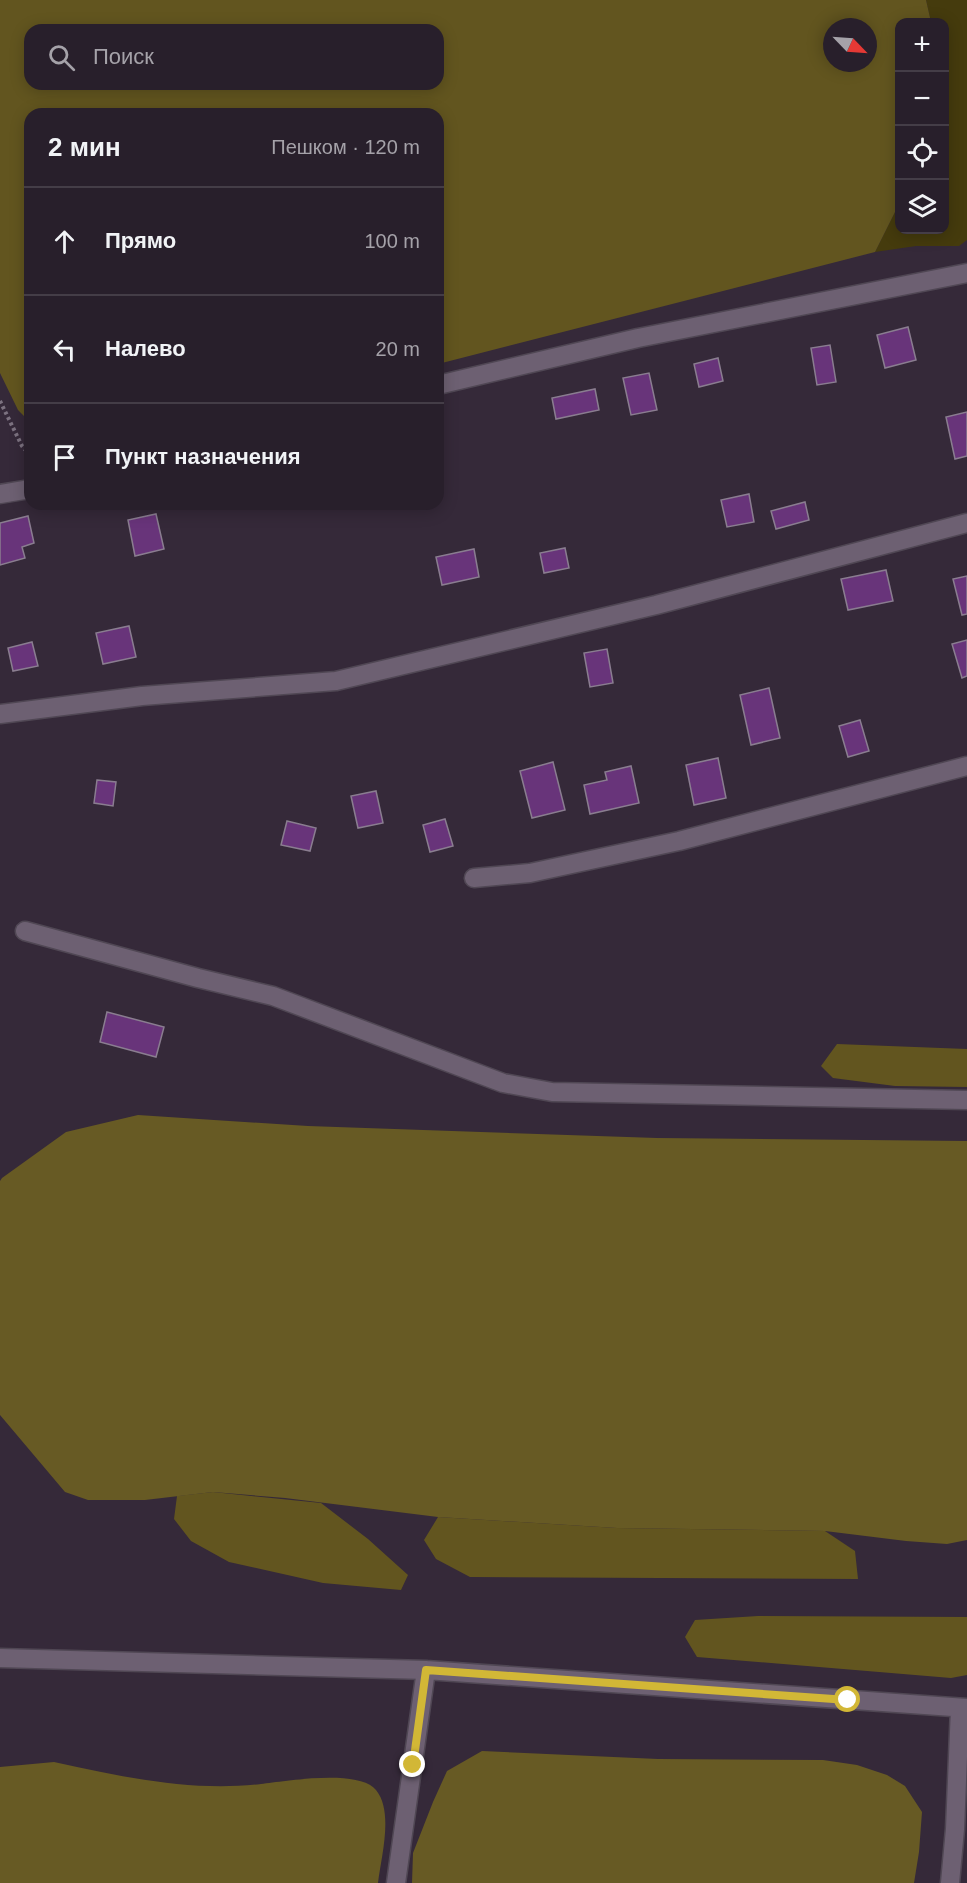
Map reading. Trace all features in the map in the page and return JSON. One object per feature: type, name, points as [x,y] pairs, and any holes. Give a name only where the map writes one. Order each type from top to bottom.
[{"type":"street","points":[[444,385],[638,338],[967,273]]},
{"type":"street","points":[[0,494],[24,490]]},
{"type":"street","points":[[0,714],[142,696],[336,681],[656,605],[967,523]]},
{"type":"street","points":[[474,878],[530,873],[680,841],[967,766]]},
{"type":"street","points":[[25,931],[273,996],[503,1083],[552,1092],[967,1100]]},
{"type":"street","points":[[0,1658],[426,1670],[963,1708],[950,1883]]},
{"type":"street","points":[[396,1883],[426,1670]]},
{"type":"path","points":[[0,401],[24,448]]},
{"type":"shaded area","points":[[0,0],[926,0],[930,18],[895,18],[895,212],[875,252],[444,362],[444,108],[24,108],[24,416],[18,410],[0,373]]},
{"type":"shaded area","points":[[926,0],[967,0],[967,240],[959,246],[916,246],[875,252],[895,212],[895,234],[949,234],[949,18],[930,18]]},
{"type":"shaded area","points":[[837,1044],[967,1049],[967,1087],[895,1086],[833,1078],[821,1066]]},
{"type":"shaded area","points":[[138,1115],[308,1126],[657,1138],[967,1141],[967,1540],[947,1544],[825,1531],[617,1528],[438,1517],[285,1498],[213,1492],[145,1500],[88,1500],[65,1492],[0,1415],[0,1181],[66,1132]]},
{"type":"shaded area","points":[[213,1492],[321,1503],[368,1539],[408,1575],[401,1590],[323,1583],[229,1562],[191,1541],[174,1519],[177,1496]]},
{"type":"shaded area","points":[[438,1517],[617,1528],[825,1531],[855,1551],[858,1579],[470,1577],[436,1559],[424,1540]]},
{"type":"shaded area","points":[[758,1616],[967,1617],[967,1675],[951,1678],[697,1657],[685,1637],[695,1620]]},
{"type":"shaded area","points":[[482,1751],[658,1759],[823,1760],[857,1765],[887,1775],[905,1786],[922,1812],[914,1883],[412,1883],[413,1853],[447,1771]]},
{"type":"shaded area","points":[[54,1762],[131,1778],[183,1785],[235,1786],[322,1778],[355,1780],[367,1784],[376,1790],[384,1810],[385,1835],[378,1883],[0,1883],[0,1767]]},
{"type":"building","points":[[908,327],[916,360],[885,368],[877,335]]},
{"type":"building","points":[[830,345],[836,382],[817,385],[811,348]]},
{"type":"building","points":[[718,358],[723,381],[699,387],[694,364]]},
{"type":"building","points":[[649,373],[657,410],[631,415],[623,378]]},
{"type":"building","points":[[595,389],[599,410],[556,419],[552,398]]},
{"type":"building","points":[[967,412],[967,456],[955,459],[946,417]]},
{"type":"building","points":[[749,494],[754,522],[727,527],[721,500]]},
{"type":"building","points":[[805,502],[809,520],[776,529],[771,511]]},
{"type":"building","points":[[156,514],[164,549],[135,556],[128,520]]},
{"type":"building","points":[[28,516],[34,543],[22,547],[25,558],[0,565],[0,523]]},
{"type":"building","points":[[565,548],[569,568],[544,573],[540,553]]},
{"type":"building","points":[[474,549],[479,577],[442,585],[436,557]]},
{"type":"building","points":[[886,570],[893,601],[848,610],[841,579]]},
{"type":"building","points":[[967,576],[967,614],[962,615],[953,579]]},
{"type":"building","points":[[129,626],[136,657],[103,664],[96,633]]},
{"type":"building","points":[[967,640],[967,676],[962,678],[952,644]]},
{"type":"building","points":[[32,642],[38,666],[13,671],[8,648]]},
{"type":"building","points":[[607,649],[613,683],[590,687],[584,653]]},
{"type":"building","points":[[769,688],[780,738],[751,745],[740,695]]},
{"type":"building","points":[[860,720],[869,751],[848,757],[839,726]]},
{"type":"building","points":[[718,758],[726,798],[694,805],[686,765]]},
{"type":"building","points":[[553,762],[565,810],[532,818],[520,771]]},
{"type":"building","points":[[631,766],[639,803],[590,814],[584,785],[607,780],[605,772]]},
{"type":"building","points":[[97,780],[116,782],[113,806],[94,803]]},
{"type":"building","points":[[376,791],[383,823],[358,828],[351,796]]},
{"type":"building","points":[[445,819],[453,846],[430,852],[423,825]]},
{"type":"building","points":[[287,821],[316,828],[310,851],[281,845]]},
{"type":"building","points":[[107,1012],[164,1027],[156,1057],[100,1042]]},
{"type":"route","points":[[413,1765],[426,1670],[848,1700]]}]
